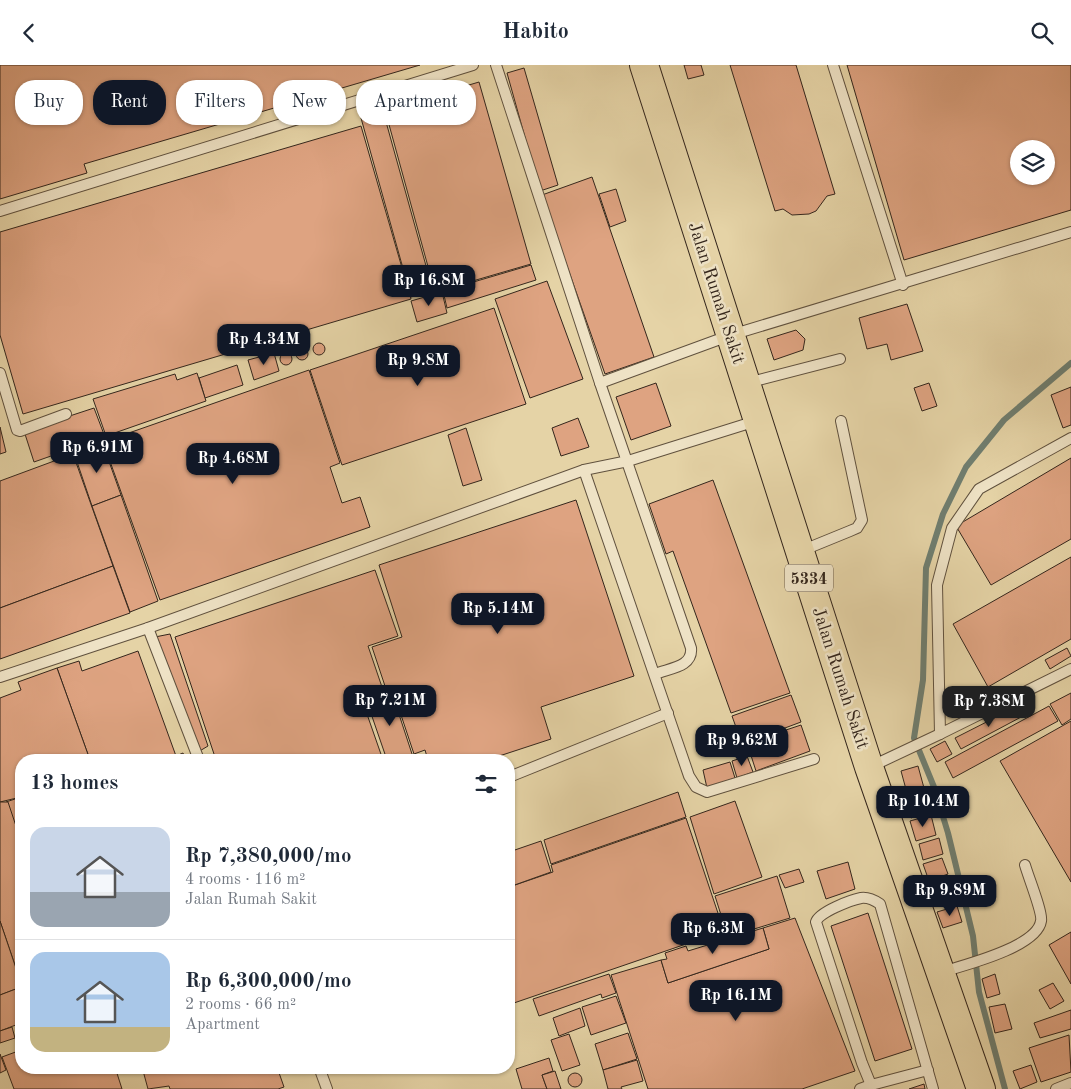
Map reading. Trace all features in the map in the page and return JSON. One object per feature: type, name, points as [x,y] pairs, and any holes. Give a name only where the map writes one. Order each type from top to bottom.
[{"type":"main road","name":"Jalan Rumah Sakit","points":[[644,65],[869,767],[953,969],[981,1089]]},
{"type":"lane","points":[[0,211],[473,65]]},
{"type":"lane","points":[[496,65],[600,383],[691,648],[692,656],[688,662],[655,674]]},
{"type":"lane","points":[[833,65],[903,285]]},
{"type":"lane","points":[[600,383],[731,335],[903,285],[1071,232]]},
{"type":"lane","points":[[746,383],[840,359]]},
{"type":"lane","points":[[0,373],[17,429],[20,431],[66,414]]},
{"type":"lane","points":[[0,677],[148,628],[584,471],[628,461],[758,420]]},
{"type":"lane","points":[[800,551],[850,531],[862,521],[841,421]]},
{"type":"lane","points":[[940,734],[937,585],[952,528],[980,489],[1071,438]]},
{"type":"lane","points":[[584,471],[689,776],[701,791],[707,792],[814,759]]},
{"type":"lane","points":[[148,628],[197,754]]},
{"type":"lane","points":[[869,767],[1071,669]]},
{"type":"lane","points":[[515,775],[668,713]]},
{"type":"lane","points":[[953,969],[1025,941],[1038,930],[1042,919],[1025,865]]},
{"type":"lane","points":[[871,1085],[816,922],[821,914],[861,898],[871,898],[880,904],[934,1089]]},
{"type":"lane","points":[[860,1089],[928,1070]]},
{"type":"lane","points":[[322,1074],[327,1089]]},
{"type":"lane","points":[[1056,1089],[1071,1083]]},
{"type":"building","points":[[0,65],[420,65],[369,80],[356,80],[356,84],[346,87],[346,80],[273,80],[273,108],[263,111],[263,80],[176,80],[176,125],[216,125],[84,164],[87,173],[0,199]]},
{"type":"building","points":[[684,65],[701,65],[704,75],[688,79]]},
{"type":"building","points":[[730,65],[796,65],[835,194],[827,196],[816,211],[809,214],[792,215],[783,209],[775,211]]},
{"type":"building","points":[[847,65],[1071,65],[1071,210],[904,260]]},
{"type":"building","points":[[524,68],[558,185],[540,191],[507,73]]},
{"type":"building","points":[[479,82],[531,264],[435,292],[389,125],[476,125],[476,83]]},
{"type":"building","points":[[363,125],[387,125],[433,291],[411,297]]},
{"type":"building","points":[[361,126],[411,299],[23,414],[0,335],[0,232]]},
{"type":"building","points":[[592,177],[654,357],[605,374],[542,195]]},
{"type":"building","points":[[616,189],[626,221],[610,227],[599,194]]},
{"type":"building","points":[[531,265],[536,280],[447,308],[443,291]]},
{"type":"building","points":[[547,281],[583,379],[530,398],[495,299]]},
{"type":"building","points":[[442,292],[447,313],[417,322],[411,301]]},
{"type":"building","points":[[907,304],[923,351],[891,360],[887,344],[867,349],[859,318]]},
{"type":"building","points":[[494,308],[526,404],[342,465],[310,370]]},
{"type":"building","points":[[796,330],[805,339],[803,350],[774,360],[767,339]]},
{"type":"building","points":[[319,343],[325,349],[319,355],[313,349]]},
{"type":"building","points":[[300,348],[304,348],[308,354],[304,360],[300,360],[296,356],[296,352]]},
{"type":"building","points":[[274,353],[279,371],[254,380],[248,360]]},
{"type":"building","points":[[284,353],[288,353],[292,359],[288,365],[284,365],[280,361],[280,357]]},
{"type":"building","points":[[237,365],[243,385],[205,398],[199,378]]},
{"type":"building","points":[[309,370],[340,463],[330,467],[342,503],[360,497],[370,527],[160,600],[103,442]]},
{"type":"building","points":[[197,373],[206,401],[106,436],[93,399],[175,374],[177,380]]},
{"type":"building","points":[[656,383],[671,426],[631,440],[616,397]]},
{"type":"building","points":[[929,383],[937,406],[922,411],[914,388]]},
{"type":"building","points":[[1071,387],[1071,425],[1063,428],[1051,395]]},
{"type":"building","points":[[94,408],[105,437],[34,462],[24,431]]},
{"type":"building","points":[[578,418],[589,447],[561,456],[552,428]]},
{"type":"building","points":[[0,427],[6,452],[0,454]]},
{"type":"building","points":[[466,428],[482,480],[463,486],[448,435]]},
{"type":"building","points":[[102,442],[121,495],[92,506],[74,453]]},
{"type":"building","points":[[73,454],[113,566],[0,608],[0,481]]},
{"type":"building","points":[[1071,458],[1071,539],[991,585],[956,526]]},
{"type":"building","points":[[713,480],[790,693],[731,713],[673,551],[666,554],[649,504]]},
{"type":"building","points":[[121,495],[158,601],[130,612],[92,506]]},
{"type":"building","points":[[576,500],[634,676],[541,707],[551,739],[505,754],[426,754],[425,750],[414,754],[392,688],[386,689],[372,647],[402,637],[379,565]]},
{"type":"building","points":[[1071,557],[1071,639],[988,687],[953,624]]},
{"type":"building","points":[[113,566],[130,613],[0,659],[0,608]]},
{"type":"building","points":[[375,570],[398,636],[368,646],[383,690],[361,697],[381,754],[214,754],[175,637]]},
{"type":"building","points":[[170,634],[208,746],[198,752],[155,637]]},
{"type":"building","points":[[1067,648],[1071,656],[1050,669],[1045,660]]},
{"type":"building","points":[[138,651],[175,754],[88,754],[57,668],[79,661],[82,671]]},
{"type":"building","points":[[57,668],[88,754],[15,754],[15,798],[0,802],[0,698],[21,690],[18,682]]},
{"type":"building","points":[[391,690],[412,754],[385,754],[366,699]]},
{"type":"building","points":[[1071,693],[1071,719],[1062,725],[1050,704]]},
{"type":"building","points":[[791,695],[801,722],[742,744],[732,716]]},
{"type":"building","points":[[1018,706],[1023,716],[961,749],[955,738]]},
{"type":"building","points":[[1049,706],[1058,721],[953,778],[945,762]]},
{"type":"building","points":[[1071,721],[1071,882],[1000,761]]},
{"type":"building","points":[[801,725],[810,751],[756,771],[747,743]]},
{"type":"building","points":[[945,741],[952,754],[937,762],[930,749]]},
{"type":"building","points":[[747,756],[753,772],[737,778],[732,761]]},
{"type":"building","points":[[730,762],[735,778],[707,788],[703,770]]},
{"type":"building","points":[[918,766],[924,788],[907,793],[901,771]]},
{"type":"building","points":[[678,792],[686,817],[551,864],[544,840]]},
{"type":"building","points":[[925,792],[932,811],[911,818],[904,799]]},
{"type":"building","points":[[15,799],[15,825],[6,802]]},
{"type":"building","points":[[735,801],[762,877],[714,894],[690,817]]},
{"type":"building","points":[[0,802],[8,802],[15,823],[15,965],[0,921]]},
{"type":"building","points":[[931,815],[936,835],[916,841],[910,821]]},
{"type":"building","points":[[686,818],[724,931],[515,1003],[515,885],[553,872],[551,865]]},
{"type":"building","points":[[939,838],[943,854],[923,860],[919,844]]},
{"type":"building","points":[[541,841],[551,872],[515,885],[515,850]]},
{"type":"building","points":[[942,858],[948,874],[929,881],[923,864]]},
{"type":"building","points":[[848,862],[855,889],[826,899],[817,871]]},
{"type":"building","points":[[799,869],[804,882],[785,888],[779,875]]},
{"type":"building","points":[[777,876],[790,918],[728,937],[715,896]]},
{"type":"building","points":[[950,880],[954,900],[935,904],[931,884]]},
{"type":"building","points":[[957,906],[962,922],[943,928],[937,912]]},
{"type":"building","points":[[868,913],[912,1049],[875,1061],[831,926]]},
{"type":"building","points":[[795,918],[855,1071],[802,1089],[648,1089],[611,975],[661,960],[668,983],[769,949],[763,928]]},
{"type":"building","points":[[0,921],[15,965],[15,989],[0,995]]},
{"type":"building","points":[[763,928],[769,949],[668,983],[661,960],[667,959],[665,953],[686,946],[688,951]]},
{"type":"building","points":[[1071,932],[1071,984],[1049,945]]},
{"type":"building","points":[[609,974],[616,993],[602,998],[601,994],[539,1016],[533,999]]},
{"type":"building","points":[[995,974],[1000,994],[987,998],[982,979]]},
{"type":"building","points":[[1053,983],[1064,1001],[1050,1009],[1039,990]]},
{"type":"building","points":[[15,989],[15,1025],[0,1031],[0,995]]},
{"type":"building","points":[[616,996],[626,1023],[591,1035],[582,1007]]},
{"type":"building","points":[[1005,1004],[1012,1029],[995,1033],[989,1007]]},
{"type":"building","points":[[580,1008],[585,1026],[559,1036],[553,1018]]},
{"type":"building","points":[[1071,1010],[1071,1029],[1040,1038],[1034,1023]]},
{"type":"building","points":[[12,1027],[15,1038],[0,1043],[0,1031]]},
{"type":"building","points":[[628,1033],[637,1059],[603,1070],[595,1044]]},
{"type":"building","points":[[569,1034],[580,1065],[562,1071],[551,1040]]},
{"type":"building","points":[[1069,1035],[1071,1072],[1041,1082],[1029,1048]]},
{"type":"building","points":[[15,1052],[15,1074],[117,1074],[122,1089],[14,1089],[2,1057]]},
{"type":"building","points":[[0,1054],[6,1070],[0,1073]]},
{"type":"building","points":[[549,1058],[553,1071],[542,1075],[547,1089],[522,1089],[516,1069]]},
{"type":"building","points":[[637,1060],[643,1081],[621,1087],[622,1089],[608,1089],[603,1070]]},
{"type":"building","points":[[1031,1065],[1037,1082],[1020,1089],[1013,1071]]},
{"type":"building","points":[[555,1071],[561,1089],[547,1089],[542,1075]]},
{"type":"building","points":[[575,1073],[580,1075],[582,1080],[580,1085],[575,1087],[570,1085],[568,1080],[570,1075]]},
{"type":"building","points":[[144,1074],[279,1074],[284,1087],[278,1089],[170,1089],[169,1086],[148,1089]]},
{"type":"building","points":[[924,1084],[925,1089],[909,1089]]},
{"type":"waterway","points":[[1005,1089],[979,992],[973,936],[948,833],[934,787],[914,738],[923,680],[926,568],[943,514],[966,467],[1004,420],[1071,363]]}]
